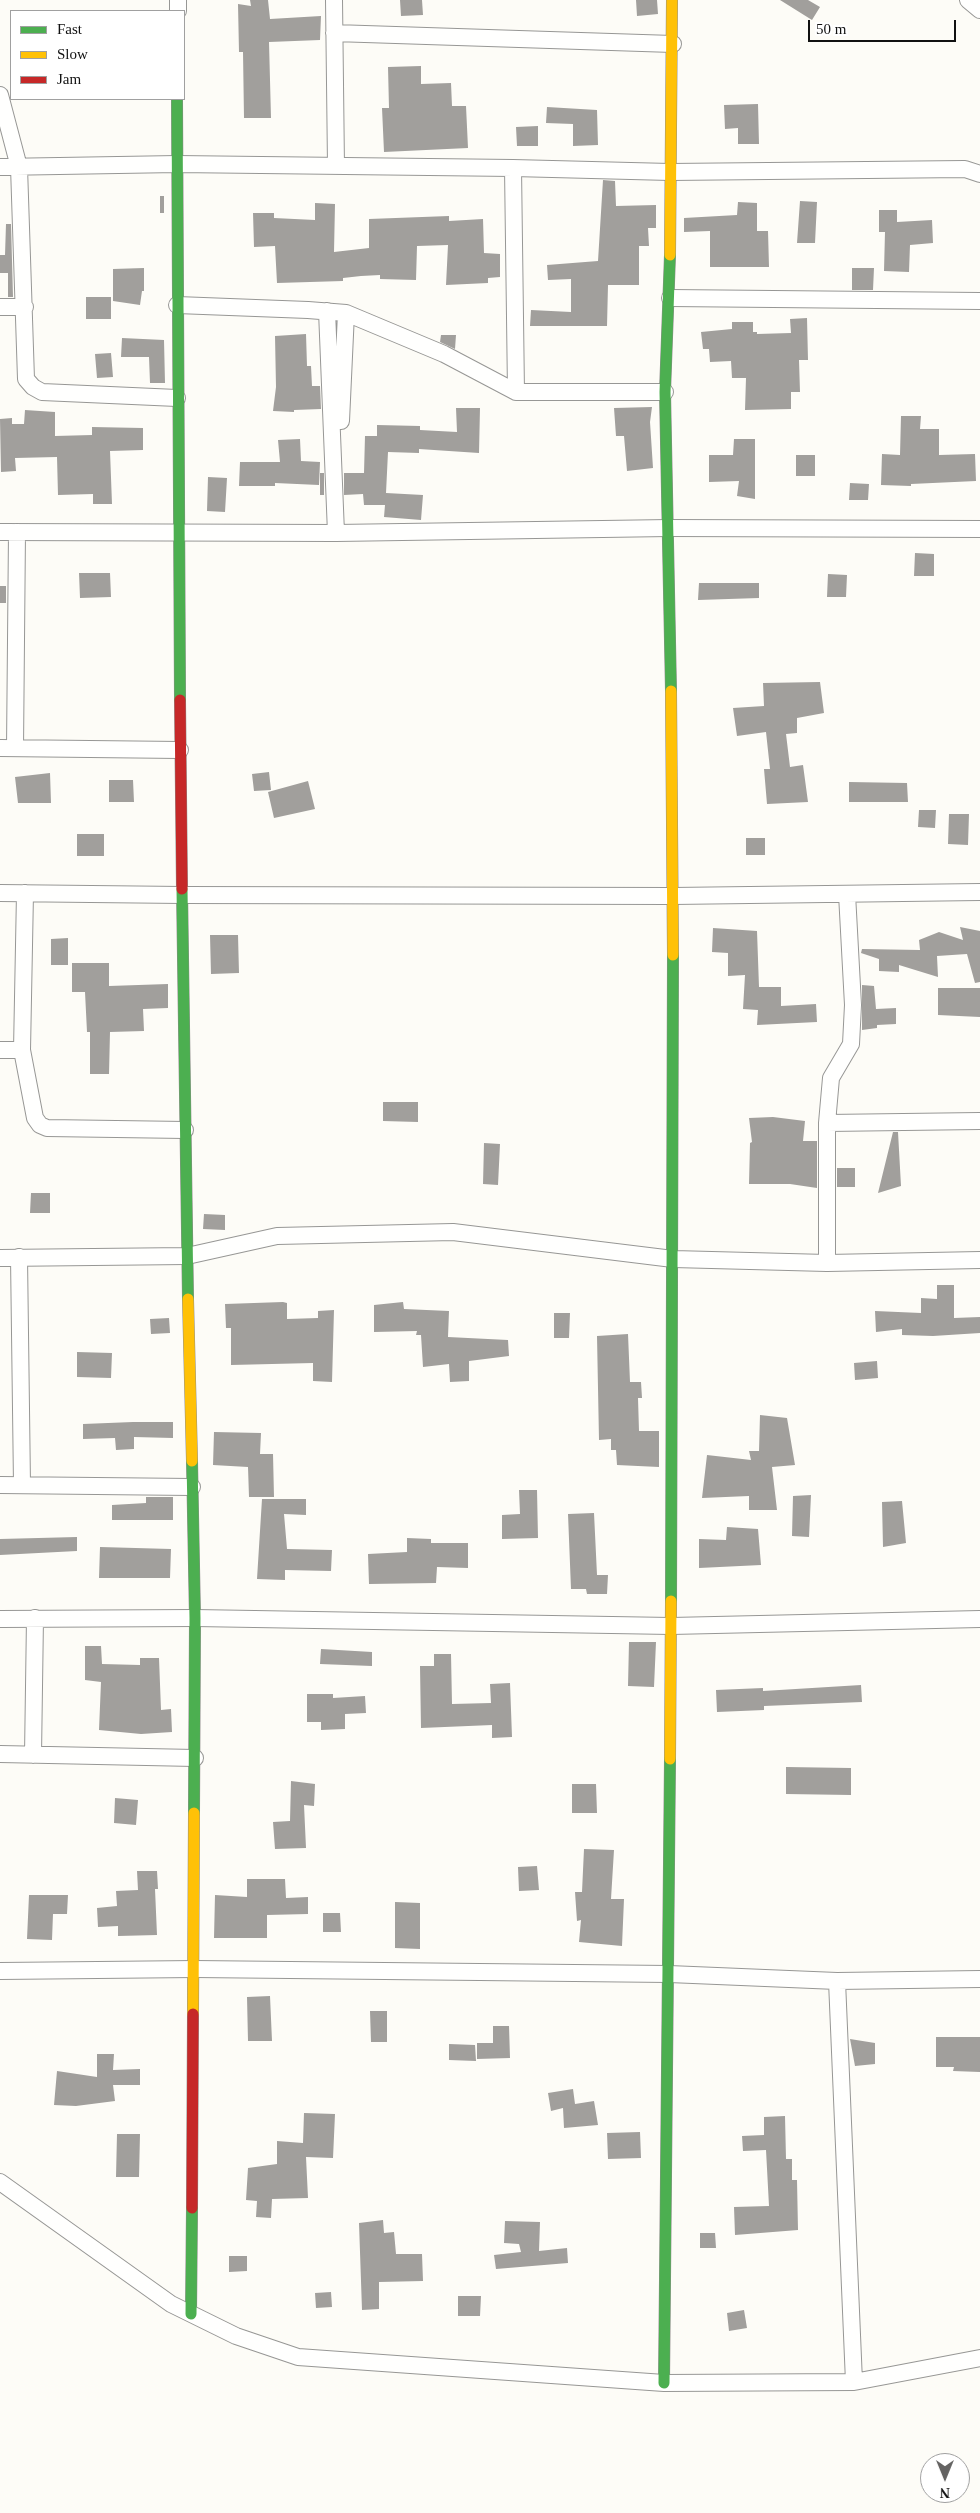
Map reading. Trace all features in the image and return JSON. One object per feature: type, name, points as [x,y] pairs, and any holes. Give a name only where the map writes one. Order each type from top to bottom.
[{"type":"street","points":[[334,0],[336,166]]},
{"type":"street","points":[[664,2384],[669,1974],[673,1259],[673,896],[669,528],[665,392],[670,298],[672,0]]},
{"type":"street","points":[[968,0],[980,10]]},
{"type":"street","points":[[334,34],[673,44]]},
{"type":"street","points":[[0,94],[19,167],[26,379],[33,387],[42,392],[177,398]]},
{"type":"street","points":[[177,100],[180,750],[186,1256],[195,1618],[191,2314]]},
{"type":"street","points":[[0,167],[177,164],[670,172],[965,169],[980,174]]},
{"type":"street","points":[[512,168],[516,392]]},
{"type":"street","points":[[670,298],[980,301]]},
{"type":"street","points":[[177,305],[346,313],[444,354],[516,392],[665,392]]},
{"type":"street","points":[[0,307],[24,307]]},
{"type":"street","points":[[327,312],[336,533]]},
{"type":"street","points":[[336,533],[346,313]]},
{"type":"street","points":[[0,532],[178,534],[669,528],[980,529]]},
{"type":"street","points":[[17,532],[8,748],[180,750]]},
{"type":"street","points":[[0,892],[182,896],[673,896],[980,892]]},
{"type":"street","points":[[25,892],[22,1050],[35,1118],[40,1125],[47,1128],[185,1130]]},
{"type":"street","points":[[827,1263],[827,1123],[831,1078],[851,1044],[853,1006],[847,894]]},
{"type":"street","points":[[0,1050],[22,1050]]},
{"type":"street","points":[[827,1123],[980,1121]]},
{"type":"street","points":[[0,1258],[186,1256],[277,1236],[454,1232],[673,1259],[827,1263],[980,1260]]},
{"type":"street","points":[[19,1258],[22,1485]]},
{"type":"street","points":[[0,1485],[192,1487]]},
{"type":"street","points":[[0,1618],[195,1618],[671,1626],[980,1619]]},
{"type":"street","points":[[34,1755],[35,1618]]},
{"type":"street","points":[[0,1754],[195,1758]]},
{"type":"street","points":[[0,1971],[194,1969],[669,1974],[836,1981],[980,1979]]},
{"type":"street","points":[[836,1981],[854,2382]]},
{"type":"street","points":[[0,2182],[171,2304],[236,2336],[298,2357],[664,2384],[854,2382],[980,2358]]},
{"type":"building","points":[[250,0],[268,0],[270,19],[321,16],[320,40],[269,42],[271,118],[244,118],[243,52],[239,52],[238,4],[251,6]]},
{"type":"building","points":[[400,0],[422,0],[423,15],[401,16]]},
{"type":"building","points":[[636,0],[657,0],[658,14],[637,16]]},
{"type":"building","points":[[780,0],[808,0],[820,7],[812,20]]},
{"type":"building","points":[[421,66],[421,84],[451,83],[452,106],[466,106],[468,148],[384,152],[382,108],[389,108],[388,67]]},
{"type":"building","points":[[758,104],[759,144],[738,144],[738,128],[725,129],[724,105]]},
{"type":"building","points":[[547,107],[597,110],[598,145],[573,146],[573,124],[546,123]]},
{"type":"building","points":[[538,126],[538,146],[517,146],[516,127]]},
{"type":"building","points":[[603,180],[615,181],[616,206],[656,205],[656,228],[648,228],[649,246],[639,246],[639,285],[608,285],[607,326],[530,326],[531,310],[571,312],[571,279],[548,280],[547,265],[598,261]]},
{"type":"building","points":[[160,196],[164,196],[164,213],[160,213]]},
{"type":"building","points":[[800,201],[817,202],[815,243],[797,243]]},
{"type":"building","points":[[738,202],[757,203],[757,231],[768,231],[769,267],[710,267],[710,231],[684,232],[684,218],[737,215]]},
{"type":"building","points":[[315,203],[335,204],[334,252],[369,248],[369,219],[449,216],[449,221],[483,219],[484,253],[500,254],[500,277],[488,278],[488,283],[446,285],[448,245],[417,246],[416,280],[380,279],[380,275],[343,278],[343,281],[277,283],[275,246],[254,247],[253,213],[274,213],[274,218],[315,220]]},
{"type":"building","points":[[879,210],[897,210],[897,222],[932,220],[933,243],[910,245],[909,272],[884,271],[885,232],[879,232]]},
{"type":"building","points":[[6,224],[11,224],[13,297],[8,297],[8,273],[0,273],[0,255],[5,255]]},
{"type":"building","points":[[144,268],[144,291],[142,291],[140,305],[113,301],[113,269]]},
{"type":"building","points":[[852,268],[874,268],[873,290],[852,290]]},
{"type":"building","points":[[86,297],[111,297],[111,319],[86,319]]},
{"type":"building","points":[[807,318],[808,360],[799,360],[800,392],[791,392],[791,409],[745,410],[746,378],[732,378],[731,361],[710,362],[709,349],[703,349],[701,332],[732,329],[732,322],[753,322],[753,332],[757,332],[757,334],[791,333],[790,319]]},
{"type":"building","points":[[306,334],[307,366],[311,366],[312,386],[320,386],[321,409],[294,410],[294,412],[273,411],[276,387],[275,336]]},
{"type":"building","points":[[441,335],[456,335],[455,349],[440,342]]},
{"type":"building","points":[[122,338],[164,340],[165,383],[150,383],[149,357],[121,357]]},
{"type":"building","points":[[111,353],[113,377],[97,378],[95,354]]},
{"type":"building","points":[[652,407],[650,422],[653,468],[627,471],[624,436],[616,436],[614,408]]},
{"type":"building","points":[[456,408],[480,408],[479,453],[419,449],[419,453],[388,452],[386,493],[423,495],[421,520],[384,517],[385,505],[364,505],[363,494],[344,495],[344,473],[364,473],[365,436],[377,436],[377,425],[420,426],[420,430],[457,432]]},
{"type":"building","points":[[25,410],[55,412],[55,436],[92,435],[92,427],[143,428],[143,450],[110,451],[112,504],[93,504],[93,494],[58,495],[57,457],[15,458],[16,471],[1,472],[0,419],[12,418],[12,424],[24,424]]},
{"type":"building","points":[[901,416],[921,416],[920,429],[939,429],[939,455],[975,454],[976,481],[911,484],[911,486],[881,485],[882,454],[900,455]]},
{"type":"building","points":[[300,439],[301,461],[320,462],[319,485],[275,483],[275,486],[239,486],[240,462],[280,462],[278,440]]},
{"type":"building","points":[[734,439],[755,439],[755,499],[737,496],[739,481],[709,482],[709,455],[733,455]]},
{"type":"building","points":[[796,455],[815,455],[815,476],[796,476]]},
{"type":"building","points":[[320,473],[324,473],[324,495],[320,495]]},
{"type":"building","points":[[208,477],[227,478],[225,512],[207,511]]},
{"type":"building","points":[[850,483],[869,484],[868,500],[849,500]]},
{"type":"building","points":[[915,553],[934,554],[934,576],[914,576]]},
{"type":"building","points":[[79,573],[110,573],[111,597],[80,598]]},
{"type":"building","points":[[828,574],[847,575],[846,597],[827,597]]},
{"type":"building","points":[[699,583],[759,583],[759,598],[698,600]]},
{"type":"building","points":[[0,586],[6,586],[6,603],[0,603]]},
{"type":"building","points":[[820,682],[824,713],[797,718],[797,733],[786,734],[790,767],[803,765],[808,802],[767,804],[764,769],[770,769],[766,732],[737,736],[733,708],[764,706],[763,683]]},
{"type":"building","points":[[269,772],[271,790],[254,791],[252,774]]},
{"type":"building","points":[[50,773],[51,803],[18,803],[15,777]]},
{"type":"building","points":[[109,780],[133,780],[134,802],[109,802]]},
{"type":"building","points":[[308,781],[315,809],[274,818],[268,792]]},
{"type":"building","points":[[849,782],[907,783],[908,802],[849,802]]},
{"type":"building","points":[[919,810],[936,810],[935,828],[918,827]]},
{"type":"building","points":[[949,814],[969,814],[968,845],[948,844]]},
{"type":"building","points":[[77,834],[104,834],[104,856],[77,856]]},
{"type":"building","points":[[746,838],[765,838],[765,855],[746,855]]},
{"type":"building","points":[[960,927],[980,931],[980,982],[975,983],[967,954],[937,956],[938,977],[899,965],[899,972],[879,971],[879,959],[861,953],[862,949],[920,950],[919,940],[939,932],[963,940]]},
{"type":"building","points":[[713,928],[757,931],[759,987],[781,987],[781,1006],[816,1004],[817,1022],[757,1025],[758,1010],[743,1009],[745,975],[728,976],[728,953],[712,952]]},
{"type":"building","points":[[210,935],[238,935],[239,973],[211,974]]},
{"type":"building","points":[[68,938],[68,965],[51,965],[51,939]]},
{"type":"building","points":[[72,963],[109,963],[109,986],[168,984],[168,1008],[143,1009],[144,1031],[110,1032],[109,1074],[90,1074],[90,1032],[87,1032],[85,992],[72,992]]},
{"type":"building","points":[[862,985],[874,986],[876,1009],[896,1008],[896,1024],[877,1025],[877,1028],[862,1030]]},
{"type":"building","points":[[938,988],[980,988],[980,1017],[938,1015]]},
{"type":"building","points":[[383,1102],[418,1102],[418,1122],[383,1121]]},
{"type":"building","points":[[773,1117],[805,1121],[803,1141],[817,1141],[817,1188],[790,1184],[749,1184],[750,1143],[752,1142],[749,1118]]},
{"type":"building","points":[[893,1132],[898,1132],[901,1186],[878,1193]]},
{"type":"building","points":[[484,1143],[500,1144],[498,1185],[483,1184]]},
{"type":"building","points":[[837,1168],[855,1168],[855,1187],[837,1187]]},
{"type":"building","points":[[31,1193],[50,1193],[50,1213],[30,1213]]},
{"type":"building","points":[[204,1214],[225,1215],[225,1230],[203,1229]]},
{"type":"building","points":[[937,1285],[954,1285],[954,1318],[980,1317],[980,1333],[933,1336],[902,1335],[902,1329],[876,1332],[875,1311],[921,1313],[921,1298],[937,1299]]},
{"type":"building","points":[[403,1302],[404,1309],[449,1311],[448,1337],[508,1340],[509,1356],[469,1361],[469,1381],[450,1382],[449,1364],[423,1367],[421,1335],[416,1335],[417,1331],[374,1332],[374,1305]]},
{"type":"building","points":[[287,1303],[287,1319],[318,1318],[318,1311],[334,1310],[332,1382],[313,1381],[313,1363],[231,1365],[231,1328],[226,1328],[225,1304]]},
{"type":"building","points":[[554,1313],[570,1313],[569,1338],[554,1338]]},
{"type":"building","points":[[169,1318],[170,1333],[151,1334],[150,1319]]},
{"type":"building","points":[[628,1334],[630,1382],[641,1382],[642,1398],[638,1398],[639,1431],[659,1431],[659,1467],[617,1465],[616,1450],[611,1450],[611,1439],[599,1440],[597,1336]]},
{"type":"building","points":[[77,1352],[112,1353],[111,1378],[77,1377]]},
{"type":"building","points":[[877,1361],[878,1378],[855,1380],[854,1363]]},
{"type":"building","points":[[760,1415],[787,1418],[795,1465],[772,1467],[777,1510],[749,1510],[749,1496],[702,1498],[707,1455],[751,1460],[749,1451],[759,1451]]},
{"type":"building","points":[[173,1422],[173,1438],[134,1437],[134,1449],[116,1450],[115,1438],[83,1439],[83,1424]]},
{"type":"building","points":[[214,1432],[261,1433],[260,1454],[273,1454],[274,1497],[249,1497],[248,1467],[213,1465]]},
{"type":"building","points":[[519,1490],[537,1490],[538,1538],[502,1539],[502,1515],[520,1514]]},
{"type":"building","points":[[811,1495],[809,1537],[792,1536],[793,1496]]},
{"type":"building","points":[[146,1497],[173,1497],[173,1520],[112,1520],[112,1505],[146,1503]]},
{"type":"building","points":[[262,1499],[306,1499],[306,1515],[284,1514],[287,1549],[332,1550],[331,1571],[285,1570],[285,1580],[257,1579]]},
{"type":"building","points":[[902,1501],[906,1543],[883,1547],[882,1502]]},
{"type":"building","points":[[594,1513],[597,1575],[608,1575],[607,1594],[587,1594],[586,1589],[571,1589],[568,1514]]},
{"type":"building","points":[[727,1527],[758,1529],[761,1565],[699,1568],[699,1539],[726,1540]]},
{"type":"building","points":[[77,1537],[77,1551],[0,1555],[0,1539]]},
{"type":"building","points":[[407,1538],[431,1539],[431,1543],[468,1543],[468,1568],[437,1567],[436,1583],[369,1584],[368,1554],[407,1552]]},
{"type":"building","points":[[100,1547],[171,1549],[170,1578],[99,1578]]},
{"type":"building","points":[[629,1642],[656,1642],[654,1687],[628,1686]]},
{"type":"building","points":[[85,1646],[101,1646],[102,1664],[140,1665],[140,1658],[159,1658],[161,1710],[171,1709],[172,1732],[141,1734],[99,1730],[101,1682],[85,1680]]},
{"type":"building","points":[[321,1649],[372,1652],[372,1666],[320,1664]]},
{"type":"building","points":[[434,1654],[451,1654],[452,1704],[491,1703],[490,1684],[510,1683],[512,1737],[492,1738],[492,1725],[421,1728],[420,1666],[434,1666]]},
{"type":"building","points":[[861,1685],[862,1702],[764,1706],[764,1710],[717,1712],[716,1690],[763,1688],[763,1691]]},
{"type":"building","points":[[307,1694],[333,1694],[333,1698],[365,1696],[366,1713],[345,1714],[345,1729],[321,1730],[321,1722],[307,1722]]},
{"type":"building","points":[[786,1767],[851,1768],[851,1795],[786,1794]]},
{"type":"building","points":[[291,1781],[315,1784],[314,1806],[304,1805],[306,1848],[275,1849],[273,1822],[290,1821]]},
{"type":"building","points":[[572,1784],[596,1784],[597,1813],[572,1813]]},
{"type":"building","points":[[115,1798],[138,1800],[136,1825],[114,1823]]},
{"type":"building","points":[[584,1849],[614,1850],[611,1899],[624,1899],[622,1946],[579,1942],[581,1920],[577,1921],[575,1892],[582,1892]]},
{"type":"building","points":[[537,1866],[539,1890],[519,1891],[518,1867]]},
{"type":"building","points":[[137,1871],[157,1871],[158,1889],[155,1889],[157,1935],[118,1936],[118,1926],[98,1927],[97,1908],[117,1906],[116,1891],[138,1890]]},
{"type":"building","points":[[247,1879],[285,1879],[286,1898],[308,1897],[308,1914],[267,1915],[267,1938],[214,1938],[215,1895],[247,1897]]},
{"type":"building","points":[[29,1895],[68,1895],[67,1914],[53,1914],[52,1940],[27,1939]]},
{"type":"building","points":[[395,1902],[420,1903],[420,1949],[395,1948]]},
{"type":"building","points":[[323,1913],[340,1913],[341,1932],[323,1932]]},
{"type":"building","points":[[270,1996],[272,2041],[248,2041],[247,1997]]},
{"type":"building","points":[[370,2011],[387,2011],[387,2042],[371,2042]]},
{"type":"building","points":[[493,2026],[509,2026],[510,2058],[477,2059],[477,2043],[493,2043]]},
{"type":"building","points":[[936,2037],[980,2037],[980,2072],[953,2071],[954,2067],[936,2067]]},
{"type":"building","points":[[850,2039],[875,2043],[875,2064],[855,2066]]},
{"type":"building","points":[[449,2044],[475,2045],[476,2061],[449,2060]]},
{"type":"building","points":[[97,2054],[114,2054],[113,2070],[140,2069],[140,2085],[113,2085],[115,2101],[76,2106],[54,2105],[57,2071],[97,2077]]},
{"type":"building","points":[[573,2089],[575,2104],[594,2101],[598,2125],[564,2128],[563,2108],[551,2111],[548,2093]]},
{"type":"building","points":[[304,2113],[335,2114],[333,2158],[306,2157],[308,2198],[272,2199],[271,2218],[256,2217],[257,2201],[246,2200],[248,2168],[277,2164],[277,2141],[303,2143]]},
{"type":"building","points":[[785,2116],[786,2159],[792,2159],[792,2180],[797,2180],[798,2230],[735,2235],[734,2207],[769,2206],[766,2150],[743,2151],[742,2136],[764,2135],[764,2117]]},
{"type":"building","points":[[640,2132],[641,2158],[608,2159],[607,2133]]},
{"type":"building","points":[[117,2134],[140,2134],[139,2177],[116,2177]]},
{"type":"building","points":[[383,2220],[384,2233],[394,2232],[396,2254],[422,2254],[423,2281],[379,2282],[379,2309],[362,2310],[359,2223]]},
{"type":"building","points":[[505,2221],[540,2222],[539,2251],[567,2248],[568,2263],[496,2269],[494,2255],[521,2252],[519,2244],[504,2243]]},
{"type":"building","points":[[700,2233],[715,2233],[716,2248],[700,2248]]},
{"type":"building","points":[[229,2256],[247,2256],[247,2271],[229,2272]]},
{"type":"building","points":[[331,2292],[332,2307],[316,2308],[315,2293]]},
{"type":"building","points":[[458,2296],[481,2296],[480,2316],[458,2316]]},
{"type":"building","points":[[744,2310],[747,2328],[729,2331],[727,2313]]},
{"type":"traffic: fast","points":[[177,100],[180,700]]},
{"type":"traffic: fast","points":[[670,255],[665,392],[671,691]]},
{"type":"traffic: fast","points":[[182,889],[188,1299]]},
{"type":"traffic: fast","points":[[671,1601],[673,955]]},
{"type":"traffic: fast","points":[[192,1461],[195,1618],[194,1813]]},
{"type":"traffic: fast","points":[[664,2383],[670,1759]]},
{"type":"traffic: fast","points":[[191,2314],[192,2208]]},
{"type":"traffic: slow","points":[[670,255],[672,0]]},
{"type":"traffic: slow","points":[[671,691],[673,955]]},
{"type":"traffic: slow","points":[[188,1299],[192,1461]]},
{"type":"traffic: slow","points":[[670,1759],[671,1601]]},
{"type":"traffic: slow","points":[[193,2014],[194,1813]]},
{"type":"traffic: jam","points":[[180,700],[182,889]]},
{"type":"traffic: jam","points":[[192,2208],[193,2014]]}]
